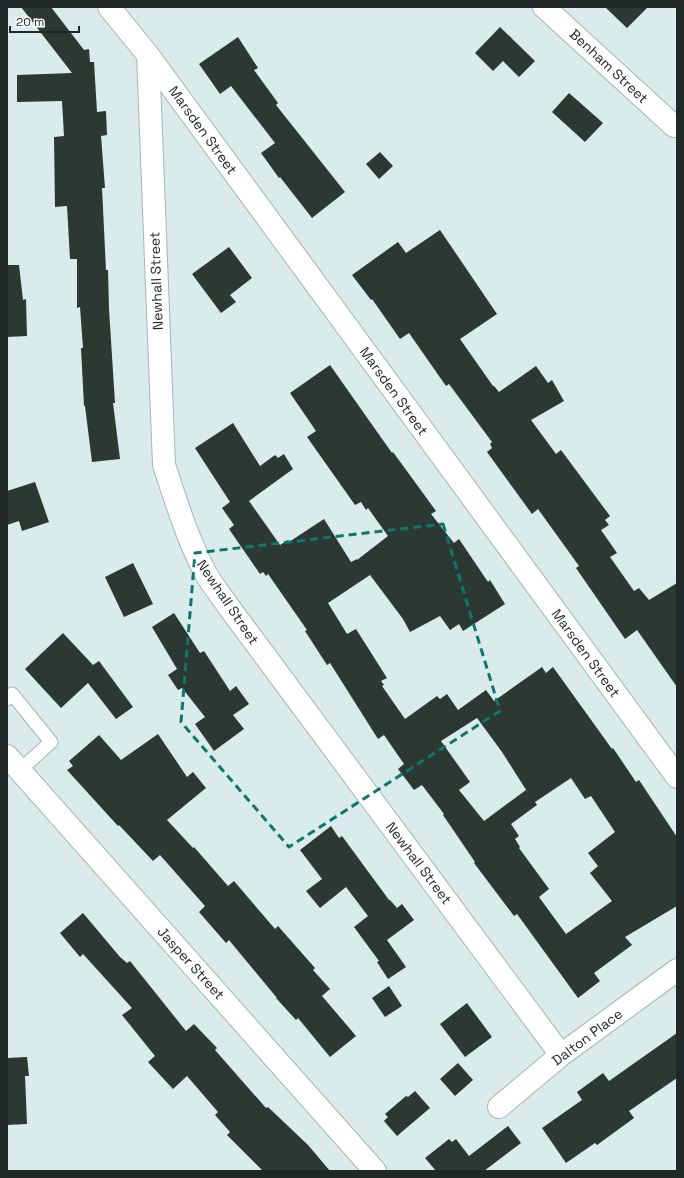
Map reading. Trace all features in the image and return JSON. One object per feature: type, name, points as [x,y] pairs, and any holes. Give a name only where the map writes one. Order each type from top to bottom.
[{"type":"street","name":"Marsden Street","points":[[109,7],[148,55],[677,777]]},
{"type":"street","name":"Benham Street","points":[[544,7],[674,126]]},
{"type":"street","name":"Newhall Street","points":[[148,55],[164,465],[176,504],[190,540],[206,572],[231,610],[561,1055]]},
{"type":"street","name":"Jasper Street","points":[[13,763],[375,1171]]},
{"type":"street","name":"Dalton Place","points":[[499,1107],[561,1055],[677,970]]},
{"type":"lane","points":[[7,700],[12,694],[52,742],[13,763]]},
{"type":"highlighted area","points":[[443,524],[500,711],[289,847],[181,722],[195,553]]},
{"type":"building","points":[[21,7],[51,7],[84,50],[89,49],[90,62],[94,62],[97,112],[106,111],[107,135],[101,136],[105,188],[102,188],[115,403],[113,403],[120,459],[92,462],[84,406],[81,348],[83,348],[80,307],[77,308],[77,259],[70,259],[67,206],[55,207],[54,137],[64,136],[62,101],[17,102],[17,75],[72,73]]},
{"type":"building","points":[[605,7],[648,7],[627,28]]},
{"type":"building","points":[[500,27],[535,61],[519,77],[503,61],[493,71],[475,53]]},
{"type":"building","points":[[238,37],[258,68],[254,70],[278,103],[276,105],[345,192],[312,218],[280,177],[279,178],[261,153],[275,143],[231,86],[220,94],[199,64]]},
{"type":"building","points":[[569,93],[603,123],[585,142],[552,112]]},
{"type":"building","points":[[380,152],[393,166],[379,179],[366,164]]},
{"type":"building","points":[[440,230],[497,314],[460,339],[493,386],[499,392],[536,366],[548,383],[552,380],[564,401],[531,420],[556,454],[561,450],[610,516],[605,520],[609,525],[601,530],[617,553],[610,557],[634,591],[639,588],[649,600],[677,583],[677,687],[637,630],[625,639],[576,568],[579,566],[538,509],[532,514],[487,452],[492,448],[490,444],[492,442],[449,384],[446,386],[409,333],[400,339],[372,299],[371,300],[352,275],[398,242],[406,253]]},
{"type":"building","points":[[229,247],[252,278],[230,295],[236,302],[221,313],[192,274]]},
{"type":"building","points":[[7,265],[19,265],[23,300],[26,299],[27,336],[7,337]]},
{"type":"building","points":[[330,365],[392,453],[393,452],[436,511],[431,514],[454,543],[459,539],[488,582],[490,580],[505,604],[463,631],[459,624],[450,630],[440,616],[410,632],[403,619],[370,575],[328,603],[347,634],[356,629],[387,678],[381,681],[384,685],[382,686],[405,719],[437,696],[440,699],[447,694],[458,710],[486,690],[494,701],[542,667],[546,673],[553,667],[612,749],[613,748],[636,782],[639,780],[677,837],[677,906],[625,937],[632,945],[594,973],[600,981],[578,998],[517,914],[514,916],[474,863],[475,862],[443,815],[444,814],[422,785],[414,790],[398,769],[404,764],[384,735],[378,739],[330,663],[327,665],[305,631],[307,630],[268,574],[266,576],[263,572],[260,574],[229,529],[234,525],[222,508],[230,502],[195,448],[233,423],[260,466],[275,455],[278,458],[284,454],[293,469],[249,501],[280,545],[288,540],[289,542],[324,519],[351,562],[357,560],[388,536],[368,508],[366,510],[361,502],[355,505],[307,437],[316,431],[290,393]],"holes":[[[477,718],[502,752],[530,796],[526,790],[484,821],[459,790],[470,782],[441,741]],[[571,778],[585,799],[591,796],[615,832],[588,853],[598,866],[590,873],[612,901],[566,934],[539,897],[549,889],[519,848],[520,847],[515,839],[519,836],[511,824],[537,805],[535,802]]]},
{"type":"building","points":[[35,482],[49,522],[22,531],[19,521],[7,525],[7,491]]},
{"type":"building","points":[[133,563],[153,604],[124,617],[105,577]]},
{"type":"building","points":[[174,613],[200,653],[204,651],[230,691],[236,686],[249,704],[233,715],[244,729],[214,751],[195,724],[205,717],[182,688],[178,690],[168,675],[177,669],[152,627]]},
{"type":"building","points":[[63,633],[93,665],[99,661],[133,707],[116,719],[88,683],[61,708],[25,669]]},
{"type":"building","points":[[158,734],[187,777],[193,772],[206,788],[167,820],[193,848],[194,847],[228,886],[234,881],[275,929],[278,926],[315,968],[313,970],[330,989],[322,996],[356,1036],[330,1057],[298,1018],[296,1020],[276,998],[229,940],[226,943],[199,912],[205,906],[160,855],[153,861],[119,825],[118,826],[67,770],[73,766],[69,761],[99,735],[121,760]]},
{"type":"building","points":[[331,826],[339,838],[342,836],[389,900],[397,908],[402,904],[414,920],[387,940],[406,967],[388,979],[377,962],[379,961],[354,927],[368,916],[346,887],[320,908],[306,891],[322,879],[300,850]]},
{"type":"building","points":[[83,913],[120,957],[127,963],[130,961],[186,1031],[194,1024],[217,1048],[215,1050],[266,1108],[268,1107],[308,1145],[330,1171],[263,1171],[227,1135],[230,1132],[215,1115],[218,1112],[187,1076],[173,1089],[148,1062],[155,1056],[122,1015],[132,1008],[83,954],[80,957],[60,933]]},
{"type":"building","points":[[389,986],[402,1006],[385,1017],[372,998]]},
{"type":"building","points":[[467,1003],[492,1037],[465,1057],[440,1024]]},
{"type":"building","points":[[677,1033],[677,1078],[629,1111],[634,1118],[597,1145],[595,1143],[566,1163],[542,1128],[582,1100],[577,1092],[603,1073],[609,1081]]},
{"type":"building","points":[[27,1057],[29,1076],[25,1076],[27,1124],[7,1125],[7,1058]]},
{"type":"building","points":[[458,1063],[473,1080],[455,1096],[440,1079]]},
{"type":"building","points":[[415,1091],[430,1108],[397,1136],[384,1121],[388,1117],[385,1114],[406,1096],[408,1097]]},
{"type":"building","points":[[508,1126],[521,1143],[484,1171],[436,1171],[425,1158],[449,1139],[452,1142],[456,1139],[469,1156]]}]
